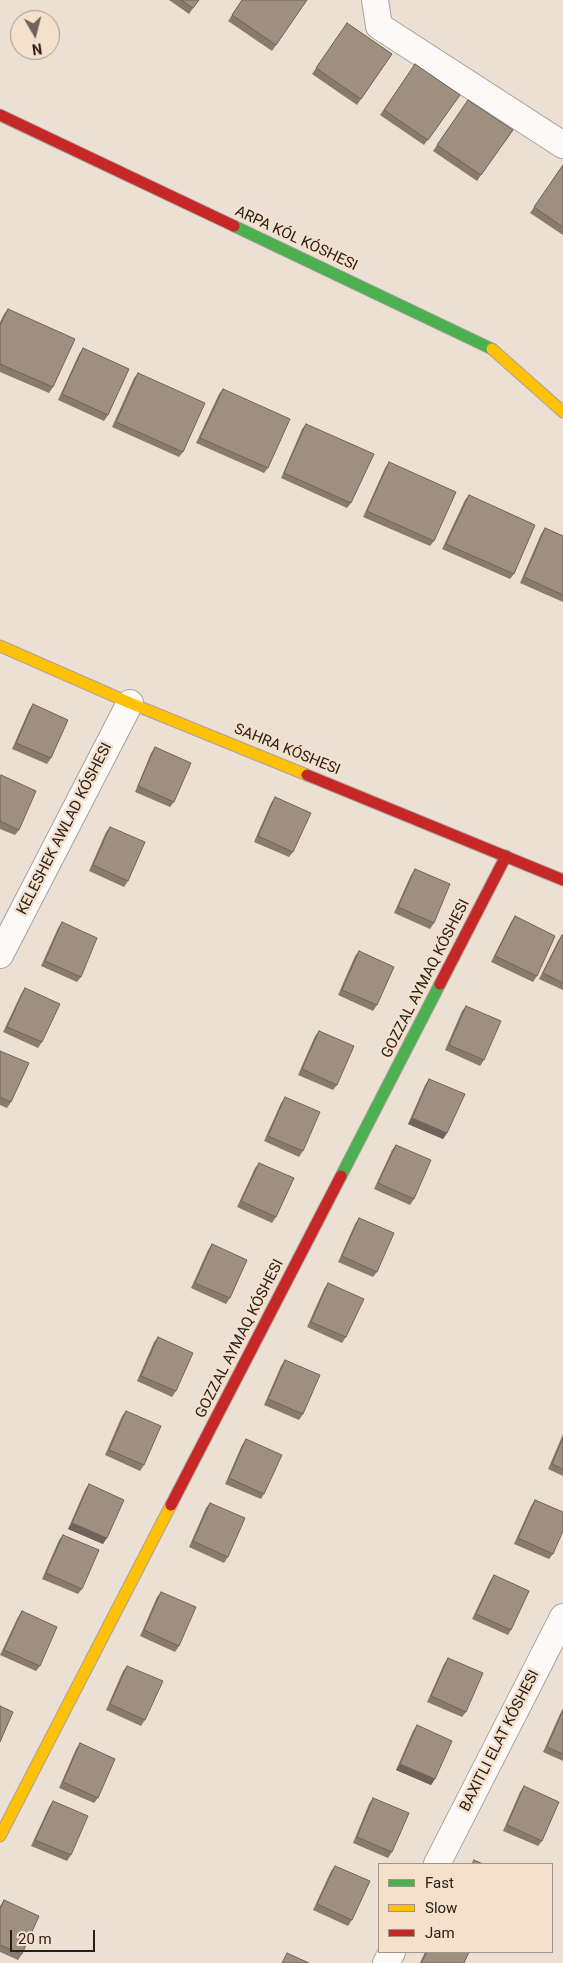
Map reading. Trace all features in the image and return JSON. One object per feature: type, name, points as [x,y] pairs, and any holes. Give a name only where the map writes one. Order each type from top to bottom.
[{"type":"street","points":[[374,0],[379,26],[563,145]]},
{"type":"street","name":"ARPA KÓL KÓSHESI","points":[[0,115],[490,347],[563,412]]},
{"type":"street","name":"SAHRA KÓSHESI","points":[[0,646],[130,703],[563,880]]},
{"type":"street","name":"KELESHEK AWLAD KÓSHESI","points":[[0,955],[130,703]]},
{"type":"street","name":"GOZZAL AYMAQ KÓSHESI","points":[[0,1836],[506,856]]},
{"type":"street","points":[[438,1863],[563,1617]]},
{"type":"building","points":[[181,0],[199,0],[193,8]]},
{"type":"building","points":[[242,0],[307,0],[276,45],[232,15]]},
{"type":"building","points":[[347,23],[392,54],[361,99],[316,68]]},
{"type":"building","points":[[415,64],[460,95],[428,140],[384,110]]},
{"type":"building","points":[[468,100],[513,130],[481,175],[437,145]]},
{"type":"building","points":[[563,165],[563,227],[534,207]]},
{"type":"building","points":[[8,309],[75,339],[53,387],[0,364],[0,326]]},
{"type":"building","points":[[83,348],[129,369],[108,415],[62,394]]},
{"type":"building","points":[[138,373],[205,403],[183,452],[116,422]]},
{"type":"building","points":[[223,389],[290,419],[268,468],[200,438]]},
{"type":"building","points":[[306,424],[374,454],[351,503],[284,473]]},
{"type":"building","points":[[389,462],[456,492],[434,541],[367,511]]},
{"type":"building","points":[[469,495],[535,525],[514,574],[446,544]]},
{"type":"building","points":[[545,528],[563,536],[563,595],[524,577]]},
{"type":"building","points":[[33,704],[68,720],[51,758],[16,743]]},
{"type":"building","points":[[155,747],[191,763],[174,802],[138,786]]},
{"type":"building","points":[[1,775],[36,791],[19,830],[0,821]]},
{"type":"building","points":[[275,797],[311,813],[293,852],[258,836]]},
{"type":"building","points":[[110,827],[145,842],[128,881],[93,865]]},
{"type":"building","points":[[415,869],[450,884],[434,923],[398,907]]},
{"type":"building","points":[[515,916],[555,936],[537,976],[495,956]]},
{"type":"building","points":[[62,922],[97,938],[81,977],[45,961]]},
{"type":"building","points":[[563,935],[563,983],[543,973]]},
{"type":"building","points":[[359,951],[394,967],[377,1005],[342,990]]},
{"type":"building","points":[[25,988],[60,1004],[42,1042],[7,1027]]},
{"type":"building","points":[[466,1006],[501,1021],[484,1060],[449,1045]]},
{"type":"building","points":[[319,1031],[354,1046],[337,1085],[302,1069]]},
{"type":"building","points":[[0,1051],[29,1063],[11,1102],[0,1097]]},
{"type":"building","points":[[429,1079],[465,1094],[447,1133],[412,1118]]},
{"type":"building","points":[[285,1097],[320,1112],[303,1151],[268,1136]]},
{"type":"building","points":[[396,1145],[431,1160],[414,1199],[378,1183]]},
{"type":"building","points":[[259,1163],[294,1178],[276,1217],[241,1201]]},
{"type":"building","points":[[359,1218],[394,1233],[377,1272],[342,1256]]},
{"type":"building","points":[[212,1244],[247,1260],[230,1298],[195,1283]]},
{"type":"building","points":[[328,1283],[364,1299],[346,1337],[311,1322]]},
{"type":"building","points":[[158,1337],[193,1353],[176,1391],[141,1376]]},
{"type":"building","points":[[285,1360],[320,1375],[303,1414],[268,1399]]},
{"type":"building","points":[[126,1411],[161,1426],[144,1465],[109,1450]]},
{"type":"building","points":[[563,1438],[563,1469],[552,1464]]},
{"type":"building","points":[[246,1439],[282,1455],[264,1494],[229,1478]]},
{"type":"building","points":[[89,1484],[124,1500],[107,1538],[72,1523]]},
{"type":"building","points":[[535,1500],[563,1512],[563,1531],[553,1554],[518,1538]]},
{"type":"building","points":[[210,1503],[245,1518],[228,1557],[193,1541]]},
{"type":"building","points":[[63,1535],[99,1550],[82,1589],[46,1573]]},
{"type":"building","points":[[494,1575],[529,1591],[511,1630],[476,1614]]},
{"type":"building","points":[[161,1592],[196,1607],[179,1646],[144,1630]]},
{"type":"building","points":[[22,1611],[57,1627],[40,1666],[4,1650]]},
{"type":"building","points":[[448,1658],[483,1673],[466,1712],[431,1696]]},
{"type":"building","points":[[127,1666],[163,1681],[145,1720],[110,1704]]},
{"type":"building","points":[[0,1706],[13,1712],[0,1742]]},
{"type":"building","points":[[563,1710],[563,1754],[547,1747]]},
{"type":"building","points":[[417,1725],[452,1741],[435,1779],[400,1764]]},
{"type":"building","points":[[80,1743],[115,1759],[98,1798],[63,1782]]},
{"type":"building","points":[[524,1786],[559,1802],[542,1841],[507,1825]]},
{"type":"building","points":[[373,1798],[409,1813],[392,1852],[357,1837]]},
{"type":"building","points":[[53,1801],[88,1816],[71,1855],[35,1840]]},
{"type":"building","points":[[335,1866],[370,1881],[352,1920],[317,1904]]},
{"type":"building","points":[[4,1900],[39,1916],[22,1954],[0,1945],[0,1909]]},
{"type":"building","points":[[287,1953],[309,1963],[282,1963]]},
{"type":"building","points":[[426,1953],[469,1953],[464,1963],[421,1963]]},
{"type":"traffic: fast","points":[[234,226],[492,349]]},
{"type":"traffic: fast","points":[[341,1176],[440,984]]},
{"type":"traffic: slow","points":[[492,349],[563,412]]},
{"type":"traffic: slow","points":[[0,646],[130,703],[307,775]]},
{"type":"traffic: slow","points":[[0,1836],[171,1505]]},
{"type":"traffic: jam","points":[[0,115],[234,226]]},
{"type":"traffic: jam","points":[[307,775],[563,880]]},
{"type":"traffic: jam","points":[[440,984],[506,856]]},
{"type":"traffic: jam","points":[[171,1505],[341,1176]]}]
